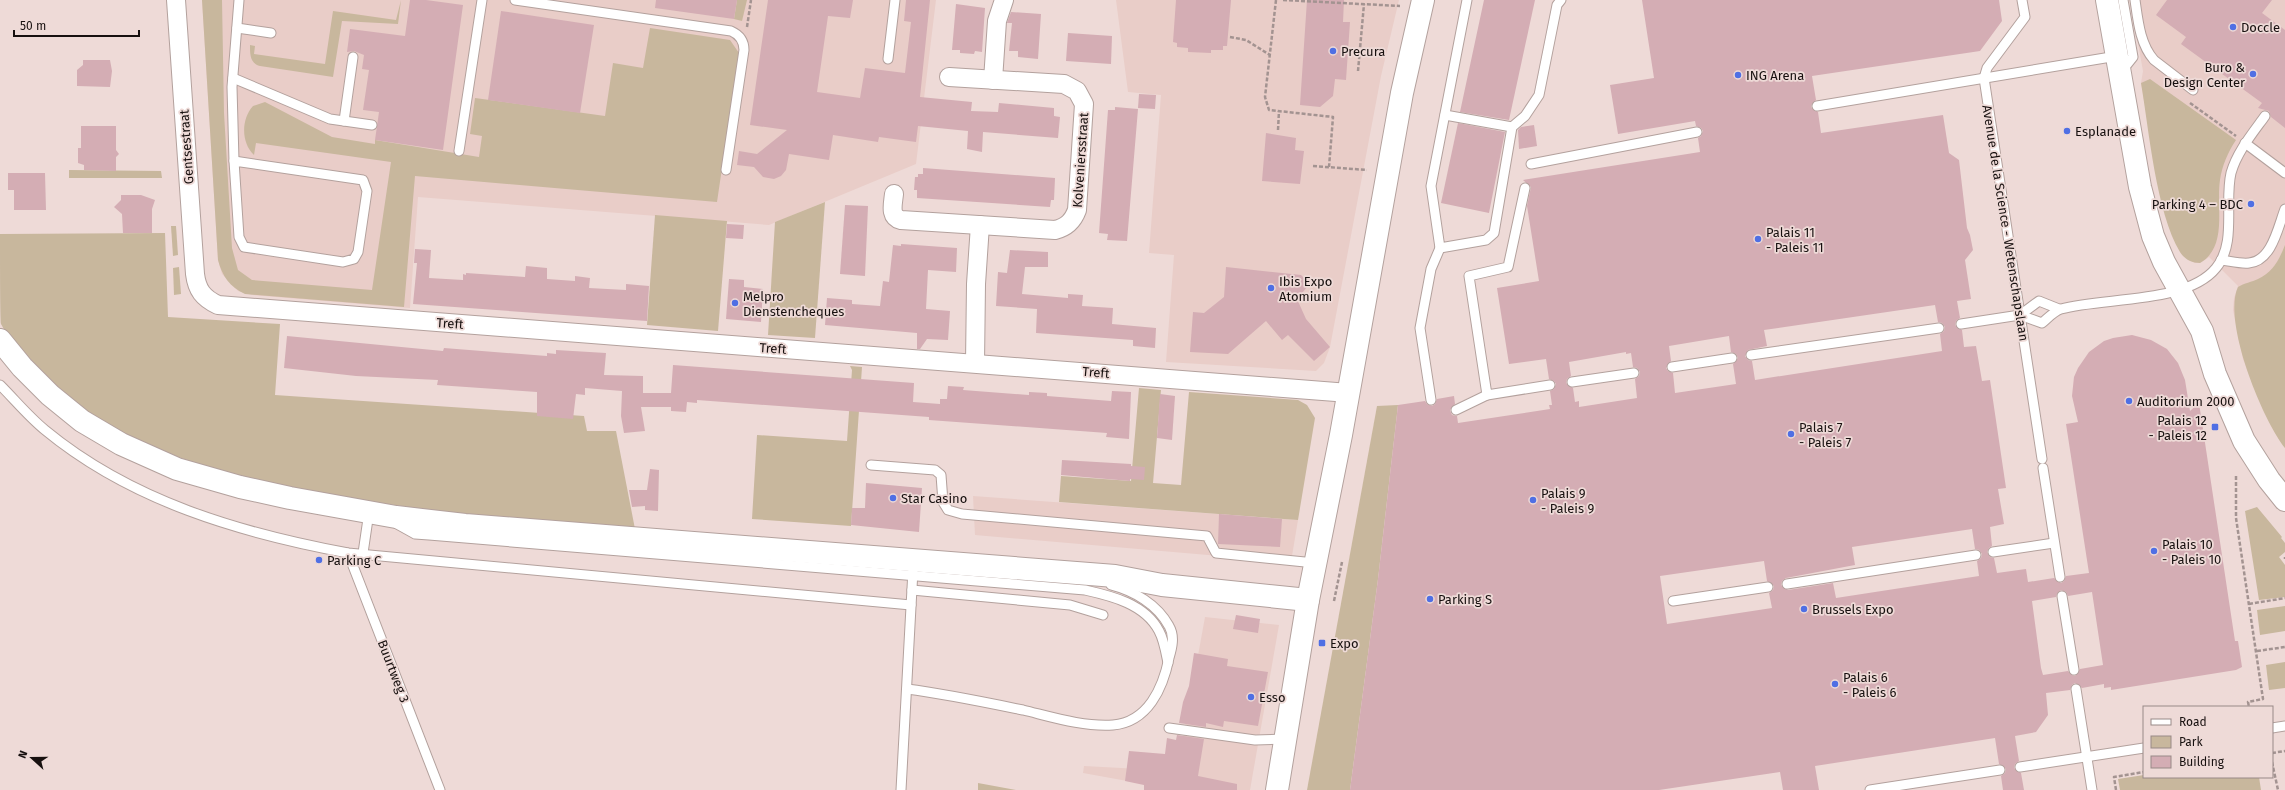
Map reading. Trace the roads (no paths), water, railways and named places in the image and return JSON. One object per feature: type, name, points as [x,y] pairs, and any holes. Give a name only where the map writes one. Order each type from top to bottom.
[{"type":"main road","points":[[1277,790],[1308,600],[1349,393],[1397,123],[1423,0]]},
{"type":"main road","points":[[2107,0],[2144,207],[2164,262],[2202,331],[2215,374],[2236,423],[2255,460],[2275,479],[2285,500]]},
{"type":"main road","points":[[0,340],[35,382],[65,408],[99,432],[132,450],[177,469],[240,487],[371,512],[465,524],[913,567],[1088,576],[1115,576],[1162,585],[1308,600]]},
{"type":"street","name":"Gentsestraat","points":[[176,0],[195,274],[201,294]]},
{"type":"street","points":[[994,80],[997,21],[1004,0]]},
{"type":"street","name":"Kolveniersstraat","points":[[894,194],[893,212],[898,220],[1055,230],[1070,223],[1077,210],[1084,104],[1082,97],[1071,87],[1064,84],[949,77]]},
{"type":"street","points":[[974,363],[976,284],[980,225]]},
{"type":"street","name":"Treft","points":[[201,294],[209,301],[218,305],[228,306],[1349,393]]},
{"type":"lane","points":[[234,161],[363,180],[367,191],[357,256],[347,262],[244,247],[239,237],[234,161],[232,78],[239,0]]},
{"type":"lane","points":[[459,151],[482,0]]},
{"type":"lane","points":[[515,0],[731,31],[737,34],[744,44],[744,50],[726,170]]},
{"type":"lane","points":[[888,59],[895,0]]},
{"type":"lane","points":[[1431,400],[1420,328],[1431,269],[1440,248],[1431,186],[1467,0]]},
{"type":"lane","points":[[1440,248],[1486,240],[1494,233],[1512,127],[1525,116],[1538,95],[1557,5],[1560,0]]},
{"type":"lane","points":[[1984,78],[1987,68],[2025,17],[2022,0]]},
{"type":"lane","points":[[1817,106],[1984,78],[2119,65],[2133,57],[2124,0]]},
{"type":"lane","points":[[2135,0],[2142,41],[2149,55],[2194,90]]},
{"type":"lane","points":[[237,28],[271,33]]},
{"type":"lane","points":[[344,121],[353,57]]},
{"type":"lane","points":[[232,78],[326,117],[372,125]]},
{"type":"lane","name":"Avenue de la Science - Wetenschapslaan","points":[[1984,78],[2060,577]]},
{"type":"lane","points":[[1445,115],[1512,127]]},
{"type":"lane","points":[[1961,324],[2020,315],[2039,301],[2059,309],[2180,291],[2212,273],[2221,260],[2228,237],[2229,185],[2241,141],[2264,116]]},
{"type":"lane","points":[[1531,164],[1697,132]]},
{"type":"lane","points":[[2241,141],[2285,173]]},
{"type":"lane","points":[[1487,395],[1469,276],[1508,267],[1525,188]]},
{"type":"lane","points":[[2221,260],[2243,263],[2254,262],[2262,258],[2270,248],[2285,209]]},
{"type":"lane","points":[[2020,315],[2042,323],[2059,309]]},
{"type":"lane","points":[[1751,355],[1939,328]]},
{"type":"lane","points":[[1672,367],[1732,358]]},
{"type":"lane","points":[[1572,382],[1634,373]]},
{"type":"lane","points":[[0,385],[44,430],[98,469],[184,511],[279,539],[348,553],[364,553],[911,605]]},
{"type":"lane","points":[[1456,410],[1487,395],[1550,385]]},
{"type":"lane","points":[[871,465],[935,470],[941,475],[943,502],[948,510],[962,514],[1207,536],[1216,553],[1315,563]]},
{"type":"lane","points":[[364,553],[371,512]]},
{"type":"lane","points":[[1993,552],[2054,543]]},
{"type":"lane","name":"Buurtweg 3","points":[[348,553],[440,790]]},
{"type":"lane","points":[[1787,584],[1976,555]]},
{"type":"lane","points":[[901,790],[913,567],[1058,586],[1106,595],[1139,609],[1150,619],[1159,631],[1168,663]]},
{"type":"lane","points":[[907,689],[960,696],[1085,724],[1114,725],[1134,717],[1151,704],[1160,690],[1173,642],[1170,627],[1163,617],[1149,603],[1136,594],[1088,576]]},
{"type":"lane","points":[[1673,601],[1768,586]]},
{"type":"lane","points":[[912,590],[1070,605],[1103,615]]},
{"type":"lane","points":[[2062,596],[2074,670]]},
{"type":"lane","points":[[2076,689],[2092,790]]},
{"type":"lane","points":[[2273,728],[2285,726]]},
{"type":"lane","points":[[1170,728],[1255,740],[1286,739]]},
{"type":"lane","points":[[2020,767],[2143,748]]},
{"type":"lane","points":[[1870,790],[2000,770]]},
{"type":"place","name":"Doccle","points":[[2233,27]]},
{"type":"place","name":"Precura","points":[[1333,51]]},
{"type":"place","name":"Buro & Design Center","points":[[2253,74]]},
{"type":"place","name":"ING Arena","points":[[1738,75]]},
{"type":"place","name":"Esplanade","points":[[2067,131]]},
{"type":"place","name":"Parking 4 – BDC","points":[[2251,204]]},
{"type":"place","name":"Palais 11 - Paleis 11","points":[[1758,239]]},
{"type":"place","name":"Ibis Expo Atomium","points":[[1271,288]]},
{"type":"place","name":"Melpro Dienstencheques","points":[[735,303]]},
{"type":"place","name":"Auditorium 2000","points":[[2129,401]]},
{"type":"place","name":"Palais 12 - Paleis 12","points":[[2215,427]]},
{"type":"place","name":"Palais 7 - Paleis 7","points":[[1791,434]]},
{"type":"place","name":"Star Casino","points":[[893,498]]},
{"type":"place","name":"Palais 9 - Paleis 9","points":[[1533,500]]},
{"type":"place","name":"Palais 10 - Paleis 10","points":[[2154,551]]},
{"type":"place","name":"Parking C","points":[[319,560]]},
{"type":"place","name":"Parking S","points":[[1430,599]]},
{"type":"place","name":"Brussels Expo","points":[[1804,609]]},
{"type":"place","name":"Expo","points":[[1322,643]]},
{"type":"place","name":"Palais 6 - Paleis 6","points":[[1835,684]]},
{"type":"place","name":"Esso","points":[[1251,697]]}]
